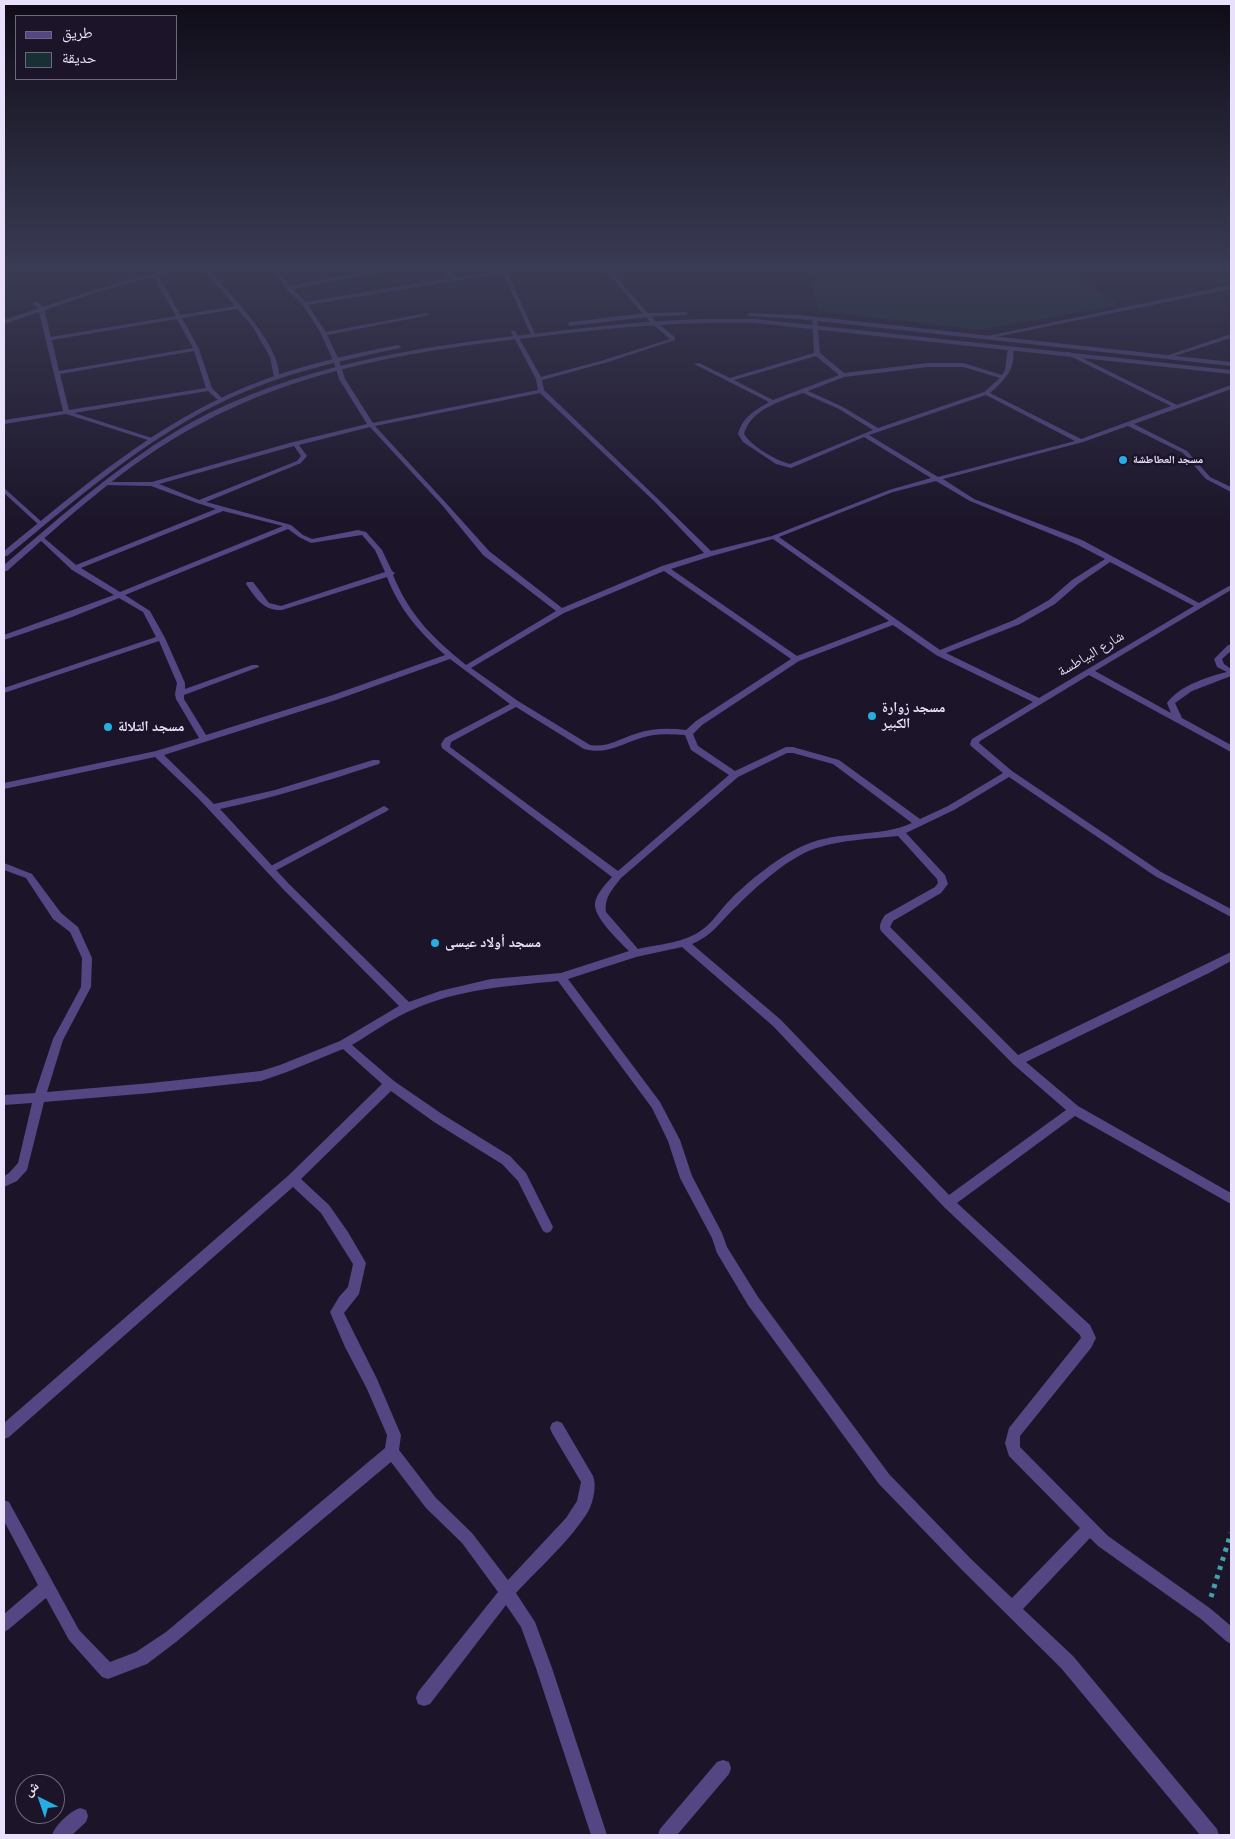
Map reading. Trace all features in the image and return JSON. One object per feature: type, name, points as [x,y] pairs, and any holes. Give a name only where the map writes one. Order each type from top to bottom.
[{"type":"street","points":[[52,354],[66,412]]},
{"type":"street","points":[[57,373],[164,354]]},
{"type":"street","points":[[198,354],[209,389],[221,400]]},
{"type":"street","points":[[271,354],[277,377]]},
{"type":"street","points":[[333,354],[342,379],[371,425],[444,504],[486,553],[561,611]]},
{"type":"street","points":[[4,554],[96,479],[153,440],[221,400],[277,377],[337,364],[400,354]]},
{"type":"street","points":[[525,354],[539,379],[541,391],[657,501],[709,554]]},
{"type":"street","points":[[539,379],[629,354]]},
{"type":"street","points":[[729,380],[817,354],[842,375]]},
{"type":"street","points":[[1004,377],[963,365],[928,365],[842,375],[773,402],[751,416],[744,424],[741,434],[746,441],[786,466],[791,466],[864,435],[986,393],[1004,377],[1008,370],[1010,354]]},
{"type":"street","points":[[1070,354],[1175,406]]},
{"type":"street","points":[[1075,354],[1231,372]]},
{"type":"street","points":[[1136,354],[1231,364]]},
{"type":"street","points":[[1166,357],[1176,354]]},
{"type":"street","points":[[4,569],[105,483],[160,445],[227,407],[276,386],[337,364]]},
{"type":"street","points":[[697,364],[773,402]]},
{"type":"street","points":[[466,668],[561,611],[665,568],[774,537],[882,493],[1081,441],[1231,387]]},
{"type":"street","points":[[4,422],[209,389]]},
{"type":"street","points":[[802,390],[841,408],[879,431]]},
{"type":"street","points":[[105,483],[152,484],[295,443],[371,425],[541,391]]},
{"type":"street","points":[[986,393],[1081,441]]},
{"type":"street","points":[[66,412],[153,440]]},
{"type":"street","points":[[1129,424],[1185,452],[1208,478],[1231,490]]},
{"type":"street","points":[[864,435],[972,500],[1044,527],[1110,558],[1129,570],[1199,606]]},
{"type":"street","points":[[199,502],[299,462],[304,456],[295,443]]},
{"type":"street","points":[[152,484],[199,502],[288,526],[311,541],[358,532],[364,533],[374,544],[409,613],[450,656],[516,704],[587,747],[596,750],[604,750],[642,734],[665,730],[688,733],[699,723],[796,659],[894,622]]},
{"type":"street","points":[[4,490],[42,524]]},
{"type":"street","points":[[75,568],[224,508]]},
{"type":"street","points":[[4,638],[121,595],[288,526]]},
{"type":"street","points":[[774,537],[939,653],[1038,701]]},
{"type":"street","points":[[41,538],[75,568],[146,611],[161,638],[181,683],[180,699],[206,740]]},
{"type":"street","points":[[939,653],[1017,622],[1052,602],[1075,582],[1110,558]]},
{"type":"street","points":[[665,568],[796,659]]},
{"type":"street","points":[[250,584],[268,607],[282,608],[390,573]]},
{"type":"street","name":"شارع البياطسة","points":[[1010,773],[979,750],[974,744],[976,739],[1231,587]]},
{"type":"street","points":[[4,691],[161,638]]},
{"type":"street","points":[[1231,648],[1218,659],[1220,665],[1231,673]]},
{"type":"street","points":[[4,786],[157,754],[206,740],[333,698],[450,656]]},
{"type":"street","points":[[179,694],[255,668]]},
{"type":"street","points":[[1090,672],[1231,749]]},
{"type":"street","points":[[1178,720],[1171,703],[1174,698],[1182,692],[1231,673]]},
{"type":"street","points":[[516,704],[448,740],[445,744],[446,748],[618,876]]},
{"type":"street","points":[[688,733],[694,748],[735,775]]},
{"type":"street","points":[[636,953],[601,913],[600,904],[604,892],[618,876],[735,775],[786,750],[793,750],[836,762],[919,823]]},
{"type":"street","points":[[157,754],[213,807],[270,870],[407,1007]]},
{"type":"street","points":[[213,807],[249,801],[283,792],[376,762]]},
{"type":"street","points":[[4,1100],[261,1076],[344,1044],[407,1007],[440,995],[491,983],[561,977],[636,953],[684,943],[707,932],[734,902],[784,860],[809,847],[834,841],[900,832],[951,808],[1010,773],[1158,874],[1231,913]]},
{"type":"street","points":[[270,870],[384,809]]},
{"type":"street","points":[[900,832],[942,878],[943,884],[938,890],[889,918],[886,922],[886,928],[943,989],[1017,1061],[1074,1110],[1231,1199]]},
{"type":"street","points":[[4,1182],[13,1177],[24,1166],[39,1098],[58,1039],[86,987],[87,958],[74,930],[57,916],[29,876],[5,867]]},
{"type":"street","points":[[684,943],[777,1023],[948,1203],[1085,1330],[1089,1338],[1086,1343],[1014,1433],[1012,1443],[1014,1451],[1103,1541],[1206,1614],[1231,1636]]},
{"type":"street","points":[[1017,1061],[1231,956]]},
{"type":"street","points":[[561,977],[656,1105],[674,1140],[686,1178],[718,1237],[721,1249],[753,1301],[884,1479],[966,1564],[1066,1662],[1211,1835]]},
{"type":"street","points":[[344,1044],[390,1084],[438,1118],[506,1160],[522,1177],[547,1227]]},
{"type":"street","points":[[4,1432],[293,1179],[390,1084]]},
{"type":"street","points":[[948,1203],[1074,1110]]},
{"type":"street","points":[[4,1507],[74,1635],[108,1671],[141,1658],[171,1637],[392,1452],[394,1435],[337,1312],[354,1290],[360,1263],[344,1236],[324,1209],[293,1179]]},
{"type":"street","points":[[424,1698],[507,1592],[571,1522],[584,1504],[588,1481],[557,1428]]},
{"type":"street","points":[[392,1452],[431,1503],[467,1538],[527,1622],[599,1835]]},
{"type":"street","points":[[1013,1609],[1090,1529]]},
{"type":"street","points":[[4,1624],[47,1587]]},
{"type":"street","points":[[666,1835],[723,1768]]},
{"type":"street","points":[[60,1835],[80,1816]]},
{"type":"path","points":[[1206,1614],[1231,1533]]},
{"type":"place","name":"مسجد العطاطشة","points":[[1123,460]]},
{"type":"place","name":"مسجد زوارة الكبير","points":[[872,716]]},
{"type":"place","name":"مسجد التلالة","points":[[108,727]]},
{"type":"place","name":"مسجد أولاد عيسى","points":[[435,943]]}]
